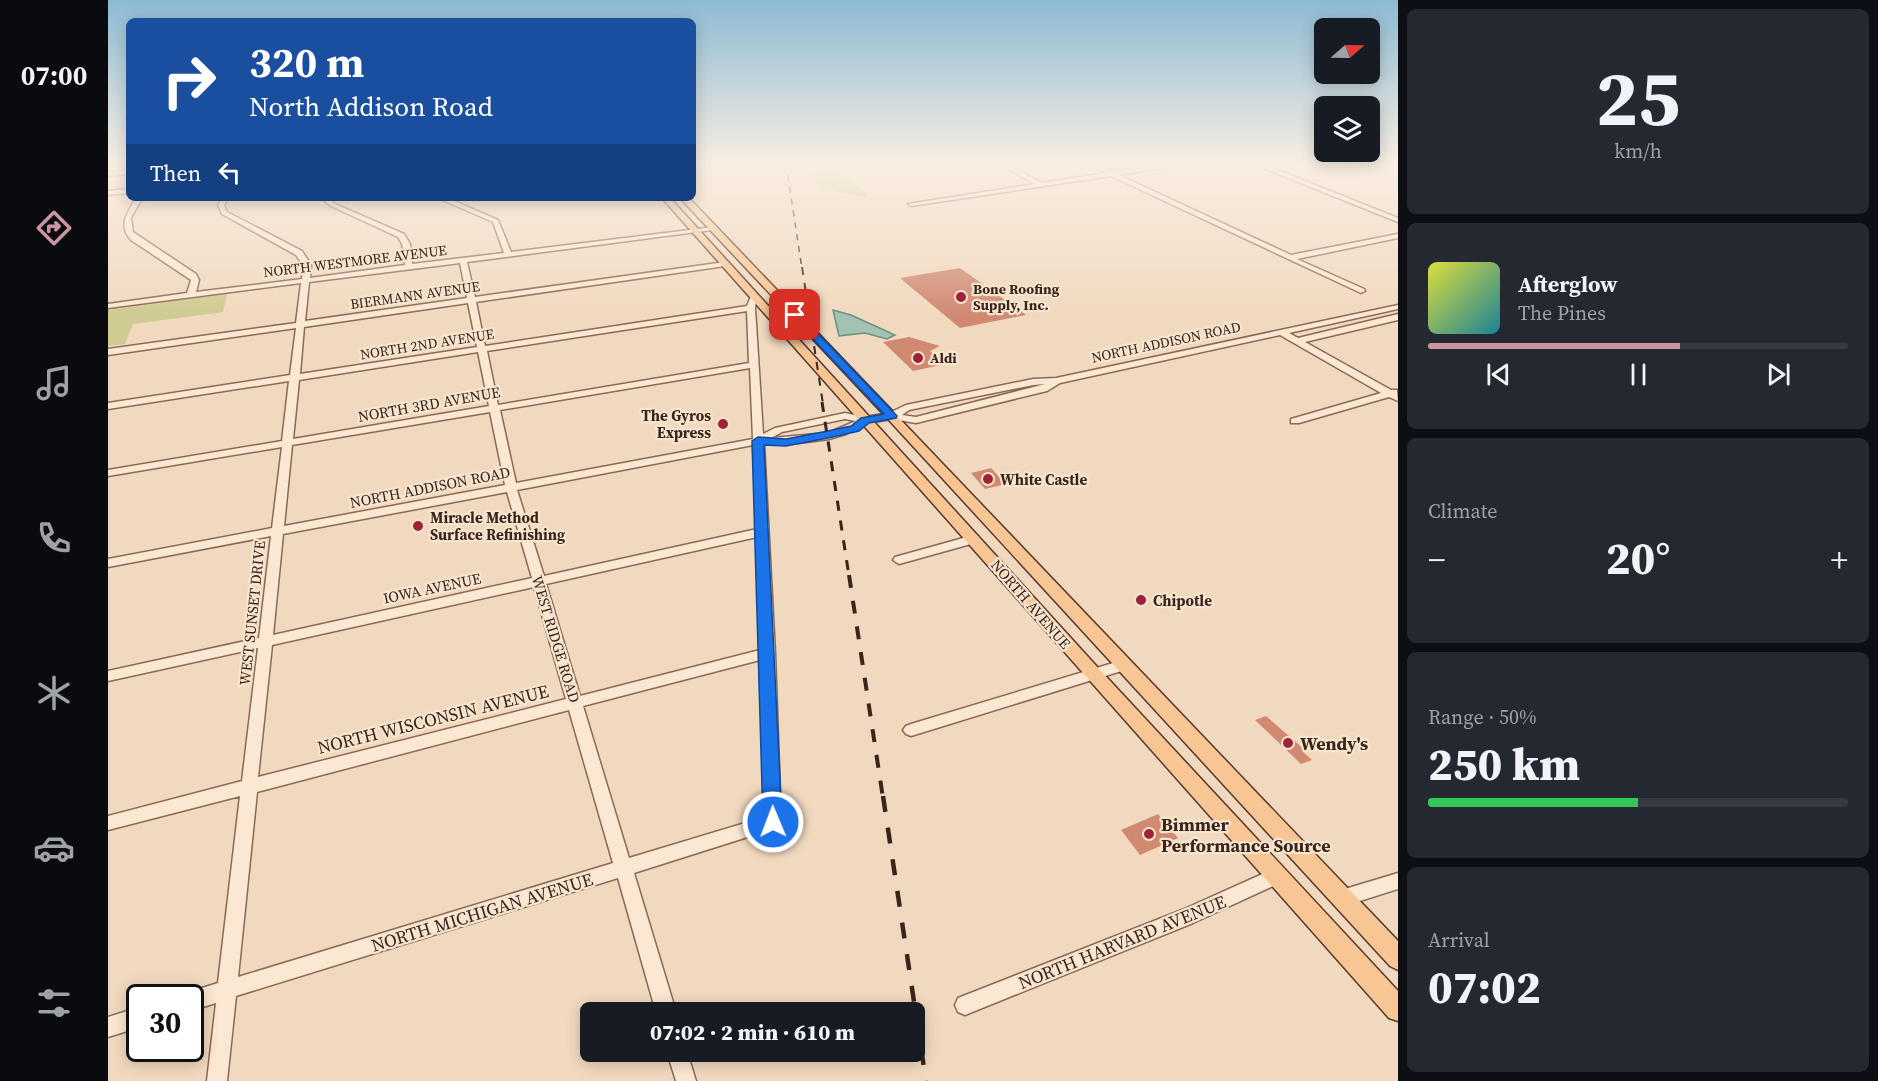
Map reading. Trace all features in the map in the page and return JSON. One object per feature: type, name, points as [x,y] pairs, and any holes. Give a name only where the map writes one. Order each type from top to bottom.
[{"type":"main road","name":"NORTH AVENUE","points":[[680,213],[725,264],[752,303],[865,420],[974,539],[1094,675],[1398,1009]]},
{"type":"main road","name":"NORTH AVENUE","points":[[698,213],[892,416],[978,512],[1398,958]]},
{"type":"street","points":[[131,213],[126,222],[126,229],[134,238],[193,276],[195,280],[191,295]]},
{"type":"street","name":"WEST SUNSET DRIVE","points":[[217,1081],[307,265],[303,256],[225,213]]},
{"type":"street","points":[[352,213],[401,236],[406,244],[409,267]]},
{"type":"street","points":[[479,213],[496,221],[509,255]]},
{"type":"street","points":[[1194,213],[1361,291]]},
{"type":"street","points":[[1381,213],[1398,220]]},
{"type":"street","name":"NORTH WESTMORE AVENUE","points":[[108,306],[712,228]]},
{"type":"street","points":[[1289,258],[1398,236]]},
{"type":"street","name":"WEST RIDGE ROAD","points":[[463,261],[510,487],[663,1002]]},
{"type":"street","name":"BIERMANN AVENUE","points":[[108,352],[725,264]]},
{"type":"street","points":[[752,303],[768,654]]},
{"type":"street","name":"NORTH 2ND AVENUE","points":[[108,406],[481,350],[752,303]]},
{"type":"street","name":"NORTH ADDISON ROAD","points":[[892,416],[906,408],[1033,382],[1056,381],[1398,307]]},
{"type":"street","points":[[1298,341],[1398,317]]},
{"type":"street","points":[[1281,332],[1396,394]]},
{"type":"street","name":"NORTH 3RD AVENUE","points":[[108,473],[754,364]]},
{"type":"street","name":"NORTH ADDISON ROAD","points":[[108,563],[758,441],[786,442],[828,435],[855,429],[865,420],[892,416],[916,420],[948,414],[1044,390],[1056,381]]},
{"type":"street","points":[[1295,421],[1396,394]]},
{"type":"street","name":"IOWA AVENUE","points":[[108,676],[763,532]]},
{"type":"street","points":[[899,560],[974,539]]},
{"type":"street","name":"NORTH WISCONSIN AVENUE","points":[[108,823],[768,654]]},
{"type":"street","name":"NORTH MICHIGAN AVENUE","points":[[204,997],[773,822],[768,654]]},
{"type":"street","points":[[911,730],[1123,665]]},
{"type":"street","name":"NORTH HARVARD AVENUE","points":[[965,1005],[1187,917],[1278,875]]},
{"type":"street","points":[[1341,898],[1398,881]]},
{"type":"street","points":[[108,1027],[126,1021]]},
{"type":"street","points":[[680,1062],[686,1081]]},
{"type":"shaded area","points":[[227,294],[223,312],[133,324],[125,344],[108,346],[108,310]]},
{"type":"shaded area","points":[[833,310],[851,315],[895,335],[887,339],[865,333],[839,336]]},
{"type":"building","name":"Bone Roofing Supply, Inc.","points":[[960,268],[1026,315],[960,328],[900,278]]},
{"type":"building","name":"Aldi","points":[[909,337],[940,346],[930,351],[945,364],[913,371],[883,342]]},
{"type":"building","name":"White Castle","points":[[991,468],[1006,484],[985,489],[971,473]]},
{"type":"building","name":"Wendy's","points":[[1266,716],[1306,751],[1303,752],[1312,760],[1301,764],[1255,720]]},
{"type":"building","name":"Bimmer Performance Source","points":[[1158,814],[1178,838],[1140,855],[1121,830]]},
{"type":"railway","points":[[794,213],[802,269]]},
{"type":"railway","points":[[802,267],[823,404]]},
{"type":"railway","points":[[822,402],[849,576]]},
{"type":"railway","points":[[849,575],[883,798]]},
{"type":"railway","points":[[883,796],[926,1081]]},
{"type":"place","name":"Bone Roofing Supply, Inc.","points":[[961,297]]},
{"type":"place","name":"Aldi","points":[[918,358]]},
{"type":"place","name":"The Gyros Express","points":[[723,424]]},
{"type":"place","name":"White Castle","points":[[988,479]]},
{"type":"place","name":"Miracle Method Surface Refinishing","points":[[418,526]]},
{"type":"place","name":"Chipotle","points":[[1141,600]]},
{"type":"place","name":"Wendy's","points":[[1288,743]]},
{"type":"place","name":"Bimmer Performance Source","points":[[1149,834]]},
{"type":"route","points":[[773,822],[758,441],[786,442],[828,435],[855,429],[865,420],[892,416],[795,315]]}]
